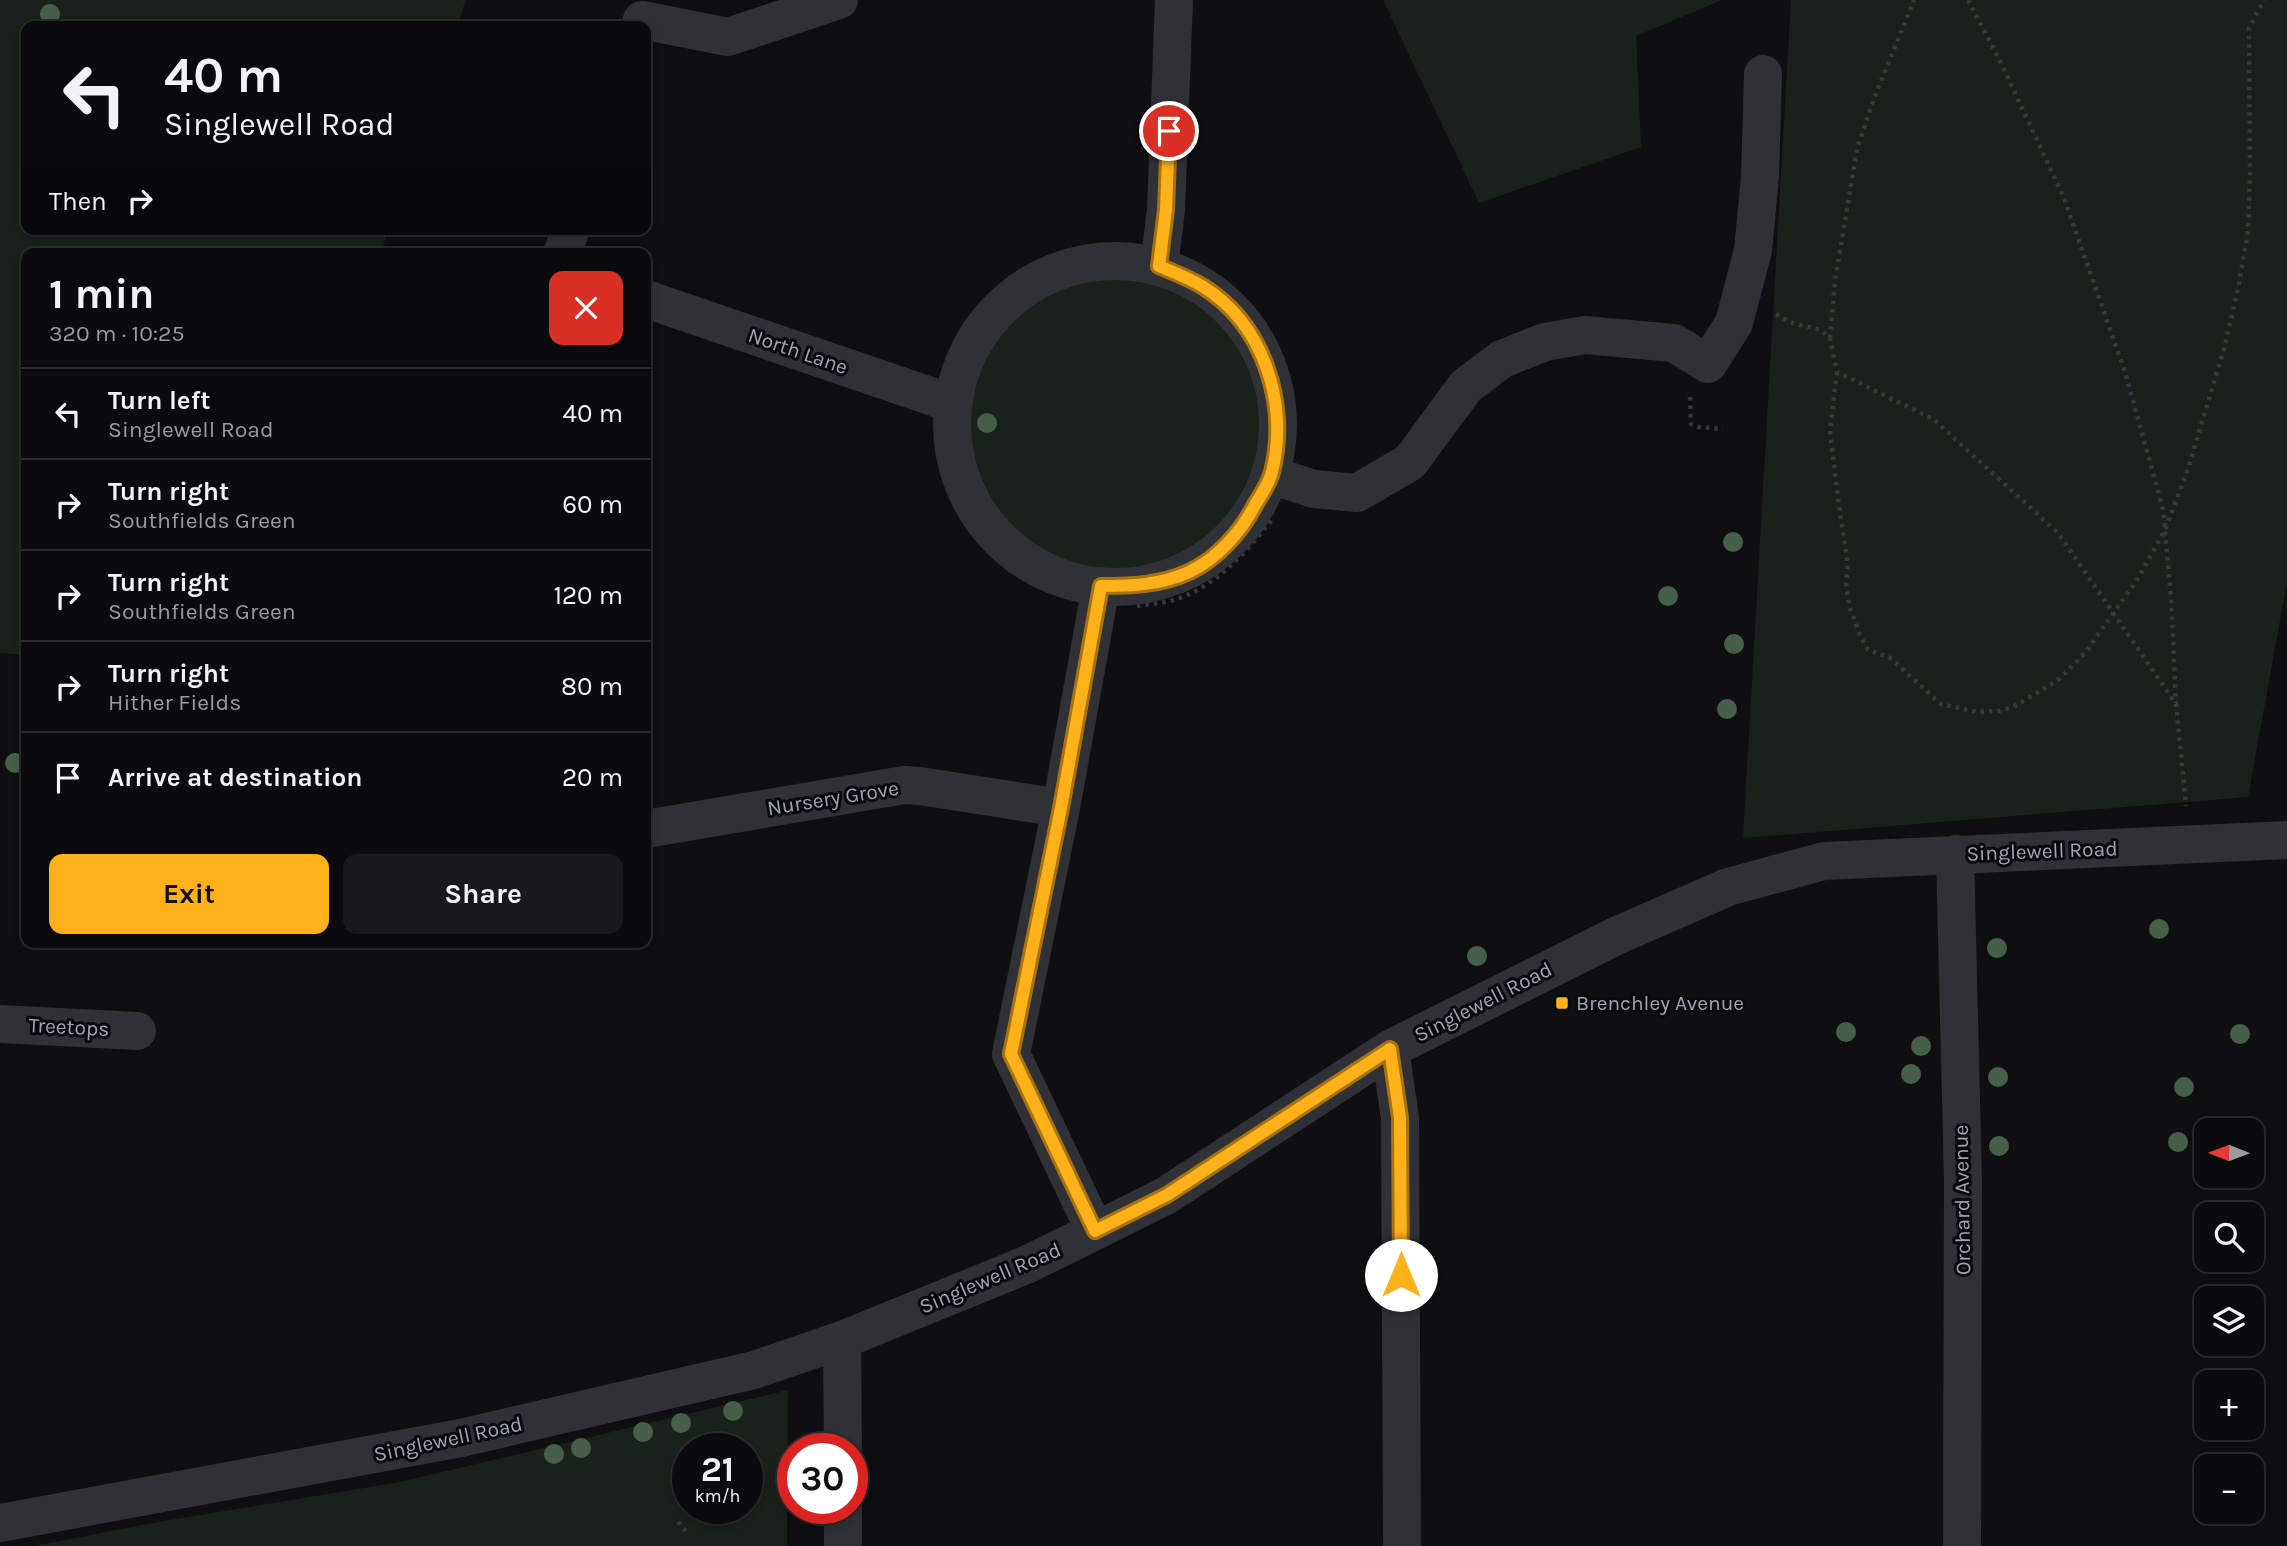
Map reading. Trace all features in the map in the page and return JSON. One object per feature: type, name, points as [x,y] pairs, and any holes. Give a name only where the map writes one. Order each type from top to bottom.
[{"type":"street","points":[[642,15],[728,37],[839,0]]},
{"type":"street","points":[[1159,266],[1166,210],[1174,0]]},
{"type":"street","points":[[1271,475],[1314,489],[1357,493],[1410,462],[1466,386],[1502,359],[1545,342],[1585,335],[1674,344],[1699,376],[1734,323],[1753,250],[1760,177],[1763,74]]},
{"type":"street","points":[[1110,261],[1159,266],[1203,286],[1224,303],[1246,328],[1261,352],[1274,390],[1279,434],[1271,475],[1243,527],[1220,550],[1191,571],[1169,580],[1140,586],[1101,586],[1057,575],[1035,566],[1011,550],[978,514],[964,488],[955,459],[951,403],[964,364],[985,322],[1009,297],[1050,275],[1079,266],[1110,261]]},
{"type":"street","name":"North Lane","points":[[651,301],[951,403]]},
{"type":"street","points":[[1095,1231],[1011,1054],[1061,808],[1101,586]]},
{"type":"street","name":"Nursery Grove","points":[[651,828],[904,785],[1061,808]]},
{"type":"street","name":"Singlewell Road","points":[[0,1523],[461,1438],[754,1370],[842,1340],[1026,1265],[1167,1195],[1390,1049],[1616,936],[1728,887],[1824,861],[2287,840]]},
{"type":"street","name":"Orchard Avenue","points":[[1955,854],[1963,1181],[1962,1546]]},
{"type":"street","name":"Treetops","points":[[0,1024],[137,1031]]},
{"type":"street","points":[[1390,1049],[1400,1118],[1402,1546]]},
{"type":"street","points":[[842,1340],[843,1433]]},
{"type":"street","points":[[843,1524],[843,1546]]},
{"type":"path","points":[[1914,0],[1873,101],[1857,149],[1835,281],[1830,339],[1837,372],[1830,431],[1848,565],[1846,583],[1849,605],[1860,635],[1868,650],[1889,657],[1941,704],[1977,712],[2000,711],[2013,707],[2057,681],[2085,653],[2137,580],[2165,530],[2188,469],[2238,289],[2248,231],[2249,28],[2264,0]]},
{"type":"path","points":[[1968,0],[2001,63],[2064,198],[2125,372],[2157,482],[2163,509],[2171,597],[2176,704],[2182,748],[2188,845]]},
{"type":"path","points":[[1743,289],[1760,304],[1789,322],[1821,330],[1830,339]]},
{"type":"path","points":[[1837,372],[1933,419],[2058,533],[2176,704]]},
{"type":"path","points":[[1699,376],[1691,425],[1723,429]]},
{"type":"path","points":[[1132,607],[1178,599],[1212,581],[1255,543],[1278,512]]},
{"type":"path","points":[[680,1524],[688,1534]]},
{"type":"shaded area","points":[[0,0],[466,0],[459,21],[21,21],[21,235],[387,235],[382,248],[21,248],[21,655],[0,653]]},
{"type":"shaded area","points":[[1383,0],[1722,0],[1636,36],[1641,147],[1479,203]]},
{"type":"shaded area","points":[[1791,0],[2287,0],[2287,582],[2248,797],[1743,838]]},
{"type":"shaded area","points":[[1114,277],[1143,280],[1171,288],[1196,302],[1219,320],[1237,343],[1251,368],[1259,396],[1262,425],[1259,454],[1251,482],[1237,507],[1219,530],[1196,548],[1171,562],[1143,570],[1114,573],[1085,570],[1057,562],[1032,548],[1009,530],[991,507],[977,482],[969,454],[966,425],[969,396],[977,368],[991,343],[1009,320],[1032,302],[1057,288],[1085,280]]},
{"type":"shaded area","points":[[788,1390],[788,1433],[777,1433],[777,1524],[787,1524],[787,1546],[34,1546],[158,1522],[400,1482]]},
{"type":"place","name":"Brenchley Avenue","points":[[1562,1003]]},
{"type":"route","points":[[1169,131],[1166,210],[1159,266],[1203,286],[1224,303],[1246,328],[1261,352],[1274,390],[1279,434],[1271,475],[1243,527],[1220,550],[1191,571],[1169,580],[1140,586],[1101,586],[1061,808],[1011,1054],[1095,1231],[1167,1195],[1390,1049],[1400,1118],[1401,1275]]}]
